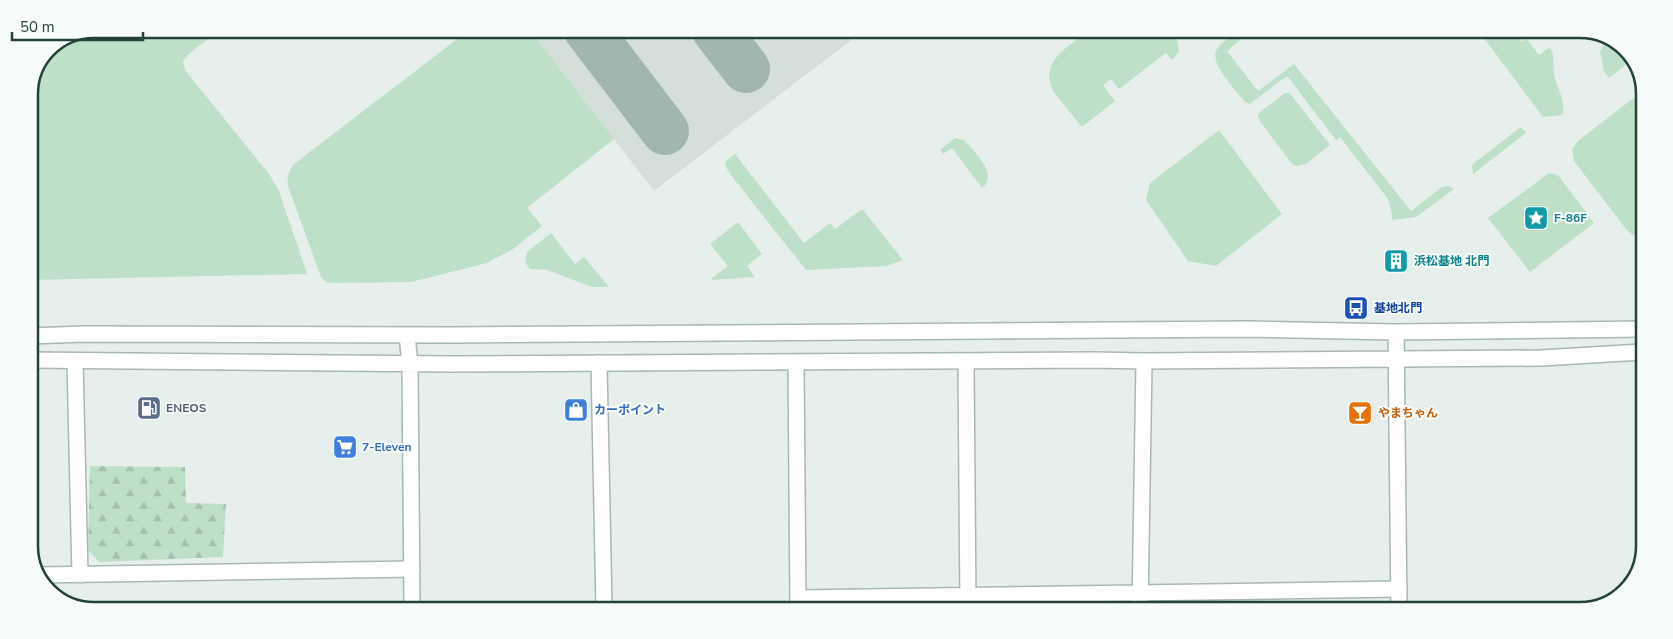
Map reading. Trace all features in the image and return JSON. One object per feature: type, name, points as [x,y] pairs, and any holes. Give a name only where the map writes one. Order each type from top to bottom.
[{"type":"street","points":[[38,336],[1247,329],[1396,332],[1636,329]]},
{"type":"street","points":[[1396,332],[1399,602]]},
{"type":"street","points":[[407,335],[410,364],[412,602]]},
{"type":"street","points":[[38,360],[410,364],[1397,360],[1541,358],[1636,352]]},
{"type":"street","points":[[76,361],[80,575]]},
{"type":"street","points":[[1140,602],[1144,361]]},
{"type":"street","points":[[796,362],[798,602]]},
{"type":"street","points":[[966,362],[968,602],[1139,592],[1399,589]]},
{"type":"street","points":[[599,363],[604,602]]},
{"type":"street","points":[[46,575],[412,570]]},
{"type":"shaded area","points":[[536,38],[854,38],[654,191]]},
{"type":"green space","points":[[209,38],[183,61],[185,70],[269,174],[279,191],[307,274],[38,280],[38,94],[42,72],[54,54],[72,42],[83,39]]},
{"type":"green space","points":[[459,38],[536,38],[614,139],[527,208],[542,226],[513,249],[487,263],[411,282],[335,283],[326,282],[321,277],[289,189],[288,176],[294,164]]},
{"type":"green space","points":[[1079,38],[1176,38],[1179,52],[1172,60],[1166,53],[1119,89],[1111,79],[1103,85],[1115,101],[1082,127],[1053,91],[1050,80],[1050,71],[1053,63],[1064,49]]},
{"type":"green space","points":[[1229,38],[1243,38],[1227,51],[1258,91],[1294,64],[1411,211],[1442,187],[1448,186],[1454,189],[1416,217],[1392,220],[1388,199],[1340,137],[1336,140],[1287,76],[1250,104],[1245,102],[1230,84],[1216,62],[1215,55],[1221,44]]},
{"type":"green space","points":[[1484,38],[1520,38],[1521,42],[1526,38],[1539,55],[1550,47],[1552,50],[1555,79],[1561,94],[1563,110],[1562,115],[1543,117]]},
{"type":"green space","points":[[1604,44],[1619,54],[1627,64],[1609,78],[1604,71],[1600,52]]},
{"type":"green space","points":[[1285,93],[1289,93],[1292,96],[1330,145],[1306,164],[1296,166],[1292,164],[1259,120],[1258,115],[1261,111]]},
{"type":"green space","points":[[1635,97],[1635,236],[1626,229],[1574,161],[1572,149],[1579,140]]},
{"type":"green space","points":[[1521,127],[1526,133],[1473,174],[1472,166],[1474,163]]},
{"type":"green space","points":[[1219,130],[1282,214],[1216,266],[1188,261],[1146,200],[1150,183]]},
{"type":"green space","points":[[955,138],[964,140],[987,170],[987,182],[982,188],[952,148],[943,154],[940,150]]},
{"type":"green space","points":[[735,154],[804,243],[830,223],[835,229],[862,209],[903,260],[886,266],[806,270],[730,174],[725,165],[726,161]]},
{"type":"green space","points":[[1549,173],[1558,175],[1594,223],[1530,272],[1488,218]]},
{"type":"green space","points":[[738,222],[762,254],[747,266],[755,277],[713,280],[712,278],[728,266],[710,244]]},
{"type":"green space","points":[[551,233],[575,264],[584,257],[609,287],[592,287],[547,270],[530,269],[525,262],[527,252]]},
{"type":"green space","points":[[90,466],[185,467],[186,503],[226,504],[223,557],[99,562],[88,550]]},
{"type":"taxiway","points":[[594,38],[665,131]]},
{"type":"taxiway","points":[[722,38],[746,69]]},
{"type":"place","name":"F-86F","points":[[1536,218]]},
{"type":"place","name":"浜松基地 北門","points":[[1396,261]]},
{"type":"place","name":"基地北門","points":[[1356,308]]},
{"type":"place","name":"ENEOS","points":[[149,408]]},
{"type":"place","name":"カーポイント","points":[[576,410]]},
{"type":"place","name":"やまちゃん","points":[[1360,413]]},
{"type":"place","name":"7-Eleven","points":[[345,447]]}]
